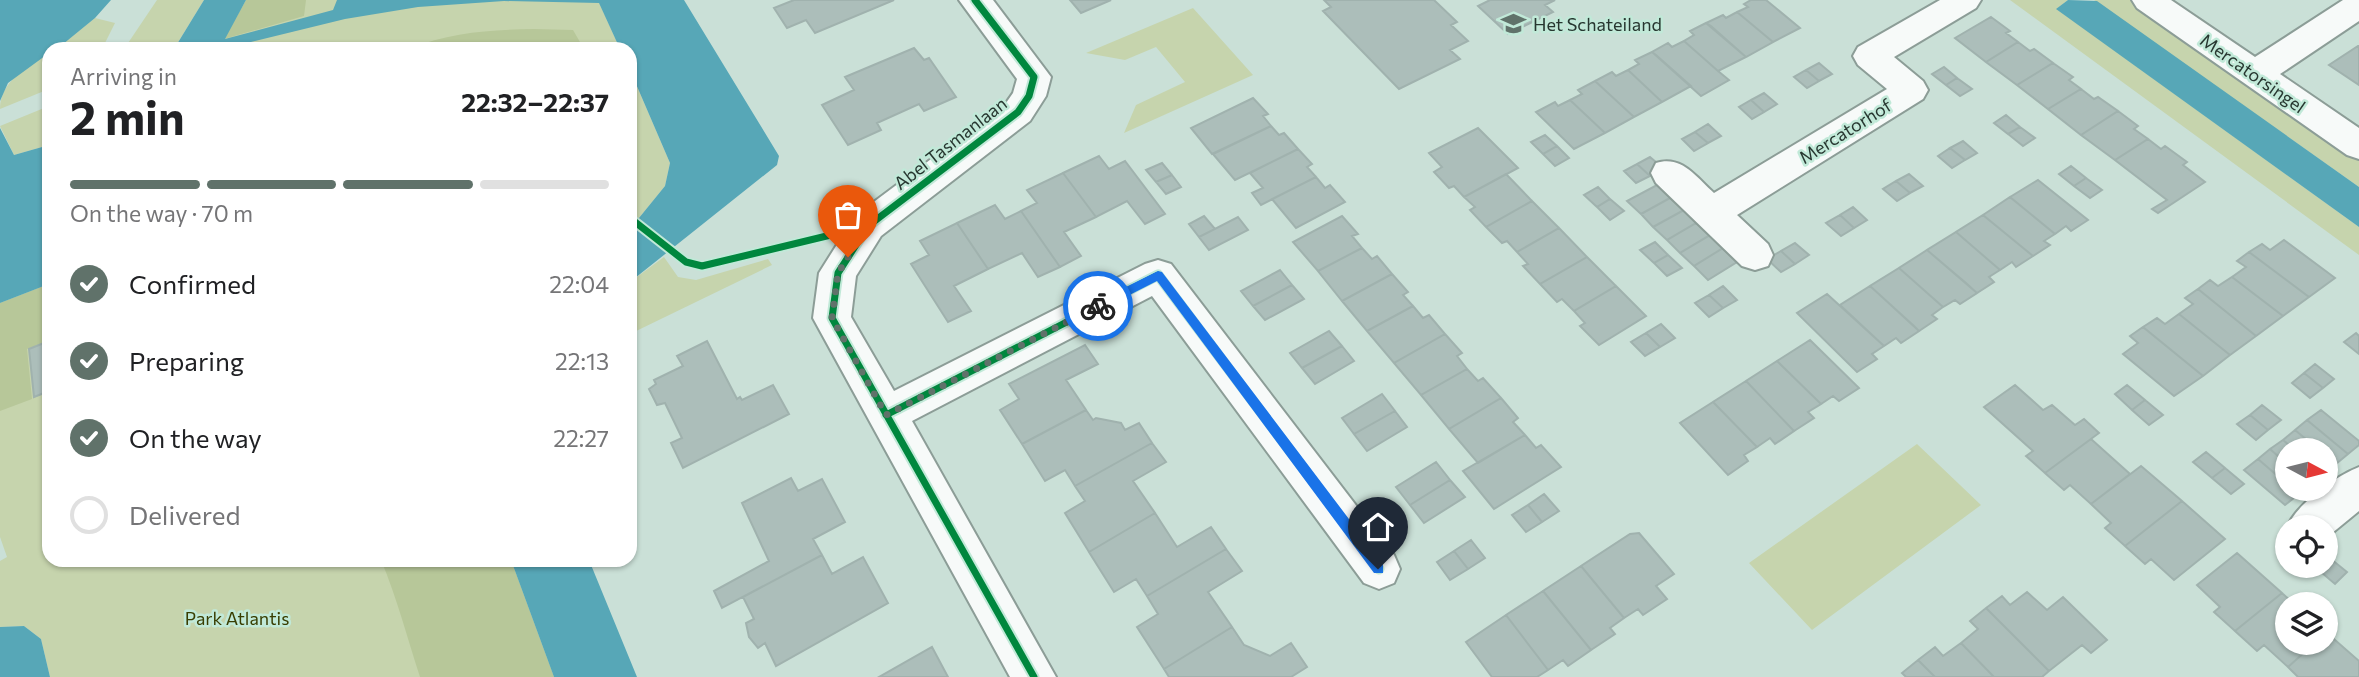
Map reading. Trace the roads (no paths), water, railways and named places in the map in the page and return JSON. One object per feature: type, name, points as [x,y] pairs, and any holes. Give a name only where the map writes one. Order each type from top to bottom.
[{"type":"street","name":"Abel Tasmanlaan","points":[[975,0],[1034,77],[1029,96],[1018,112],[868,226],[838,273],[832,318],[1034,677]]},
{"type":"street","name":"Mercatorhof","points":[[1711,213],[1911,90],[1870,56],[1965,0]]},
{"type":"street","name":"Mercatorsingel","points":[[2148,0],[2359,145]]},
{"type":"street","points":[[2255,74],[2359,5]]},
{"type":"street","points":[[1669,173],[1755,256]]},
{"type":"street","points":[[886,415],[1158,275],[1378,569]]},
{"type":"street","points":[[2327,515],[2355,497]]},
{"type":"water","points":[[0,0],[111,0],[95,18],[66,42],[42,42],[42,58],[8,83],[0,101]]},
{"type":"water","points":[[204,0],[246,0],[225,39],[333,10],[337,0],[684,0],[779,156],[777,165],[637,276],[637,220],[665,186],[670,163],[637,86],[637,42],[617,42],[599,3],[504,1],[418,7],[345,19],[251,42],[178,42]]},
{"type":"water","points":[[2068,0],[2097,1],[2359,187],[2359,227],[2056,9]]},
{"type":"water","points":[[0,128],[14,155],[42,147],[42,287],[0,303]]},
{"type":"water","points":[[514,567],[592,567],[637,677],[554,677]]},
{"type":"water","points":[[24,626],[41,639],[50,677],[0,677],[0,627]]},
{"type":"place","name":"Het Schateiland","points":[[1513,24]]},
{"type":"park label","name":"Park Atlantis","points":[[237,618]]}]
